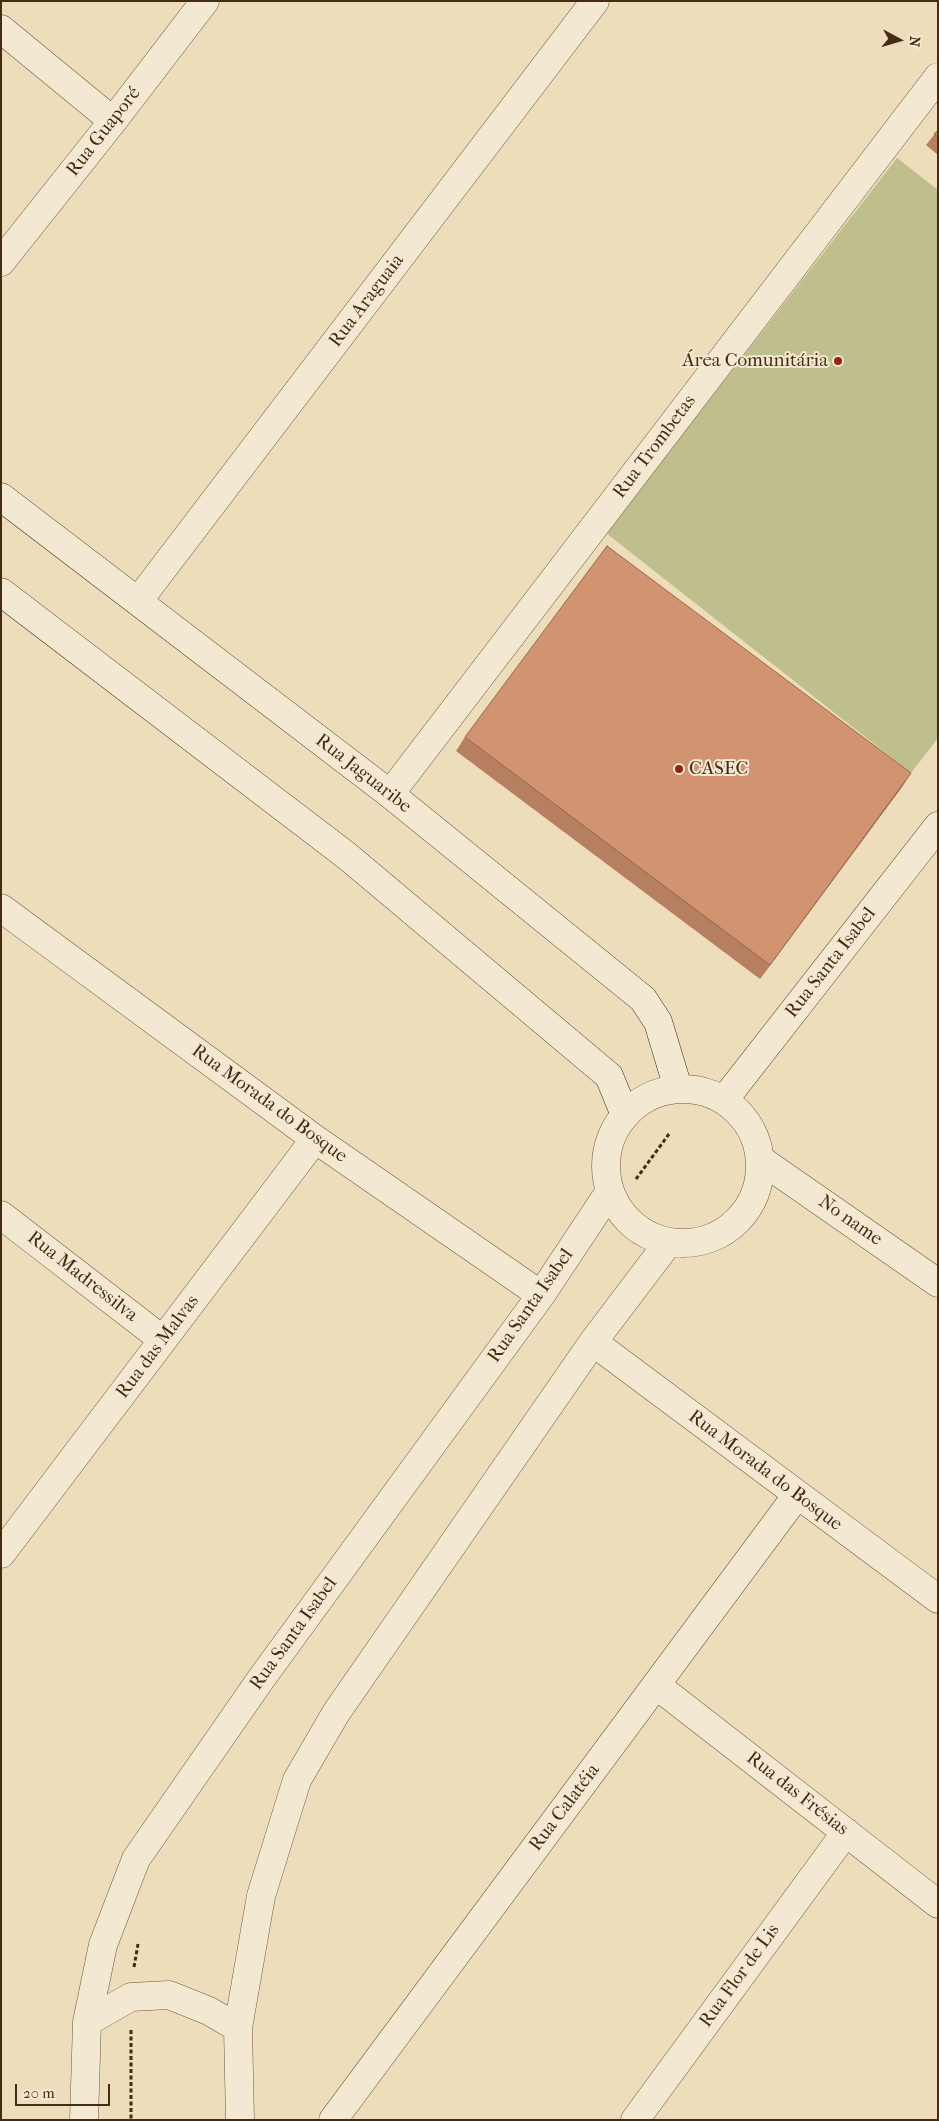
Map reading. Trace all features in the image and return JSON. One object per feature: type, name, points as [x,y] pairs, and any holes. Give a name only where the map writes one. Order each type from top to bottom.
[{"type":"street","name":"Rua Guaporé","points":[[1,262],[113,121],[204,1]]},
{"type":"street","name":"Rua Araguaia","points":[[139,600],[595,1]]},
{"type":"street","points":[[1,30],[113,121]]},
{"type":"street","name":"Rua Trombetas","points":[[390,794],[938,77]]},
{"type":"street","name":"Rua Jaguaribe","points":[[1,497],[139,600],[390,794],[643,999],[658,1022],[678,1088]]},
{"type":"street","points":[[1,592],[354,862],[609,1076],[625,1114]]},
{"type":"street","name":"Rua Santa Isabel","points":[[724,1100],[938,826]]},
{"type":"street","name":"Rua Morada do Bosque","points":[[1,908],[315,1139],[541,1296]]},
{"type":"street","points":[[678,1088],[702,1090],[724,1100],[743,1116],[755,1137],[761,1160],[760,1181],[753,1200],[742,1217],[726,1231],[708,1240],[688,1244],[668,1243],[648,1236],[632,1225],[617,1206],[610,1191],[605,1171],[607,1150],[614,1132],[625,1114],[640,1101],[658,1092],[678,1088]]},
{"type":"street","name":"Rua das Malvas","points":[[1,1554],[315,1139]]},
{"type":"street","name":"No name","points":[[761,1160],[938,1283]]},
{"type":"street","name":"Rua Santa Isabel","points":[[84,2120],[87,2022],[103,1945],[136,1859],[261,1679],[541,1296],[610,1191]]},
{"type":"street","name":"Rua Madressilva","points":[[1,1215],[163,1340]]},
{"type":"street","points":[[240,2120],[238,2028],[261,1896],[298,1780],[336,1713],[593,1342],[668,1243]]},
{"type":"street","name":"Rua Morada do Bosque","points":[[593,1342],[938,1599]]},
{"type":"street","name":"Rua Calatéia","points":[[333,2120],[797,1495]]},
{"type":"street","name":"Rua das Frésias","points":[[656,1685],[938,1904]]},
{"type":"street","name":"Rua Flor de Lis","points":[[635,2120],[846,1832]]},
{"type":"street","points":[[87,2022],[131,1997],[169,1994],[209,2011],[238,2028]]},
{"type":"green space","name":"Área Comunitária","points":[[897,158],[938,190],[938,738],[911,773],[606,533]]},
{"type":"building","name":"CASEC","points":[[607,546],[911,773],[770,965],[465,737]]},
{"type":"place","name":"Área Comunitária","points":[[838,361]]},
{"type":"place","name":"CASEC","points":[[679,769]]}]
